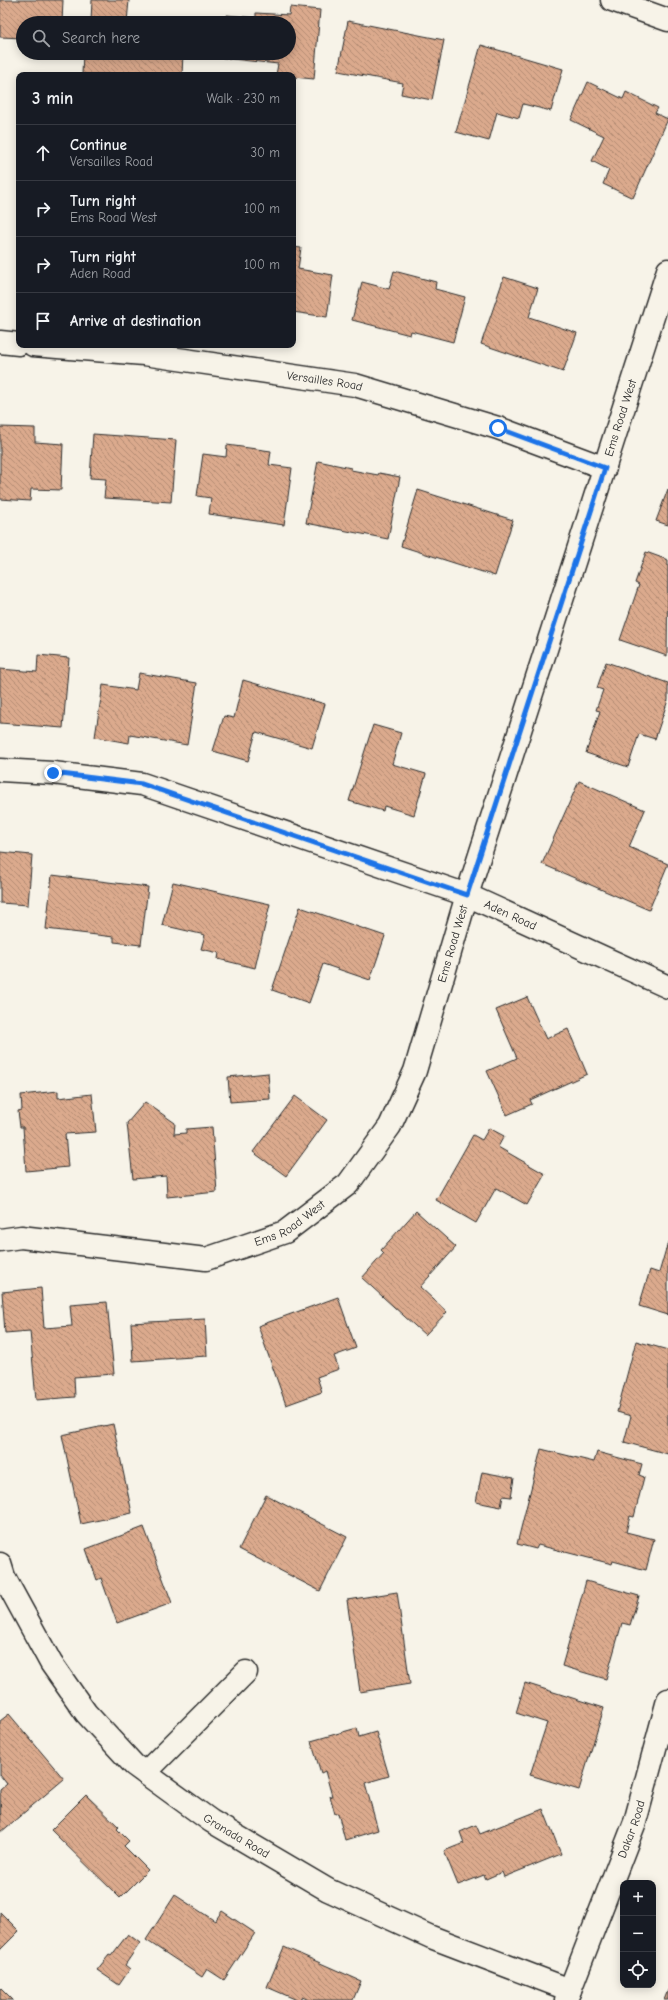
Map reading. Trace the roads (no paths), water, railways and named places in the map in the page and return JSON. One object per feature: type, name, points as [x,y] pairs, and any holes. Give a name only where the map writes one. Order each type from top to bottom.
[{"type":"street","points":[[612,0],[668,20]]},
{"type":"street","name":"Ems Road West","points":[[0,1240],[21,1237],[206,1259],[285,1232],[348,1184],[390,1126],[415,1071],[467,895],[668,270]]},
{"type":"street","points":[[0,342],[16,344]]},
{"type":"street","name":"Versailles Road","points":[[70,348],[144,354],[355,385],[498,428],[605,468]]},
{"type":"street","name":"Aden Road","points":[[0,770],[53,773],[142,784],[467,895],[668,987]]},
{"type":"street","name":"Granada Road","points":[[0,1564],[4,1577],[51,1663],[86,1713],[134,1765],[211,1821],[328,1890],[431,1937],[568,1995]]},
{"type":"street","points":[[145,1773],[246,1672]]},
{"type":"street","name":"Dakar Road","points":[[568,1995],[635,1822],[668,1700]]}]
